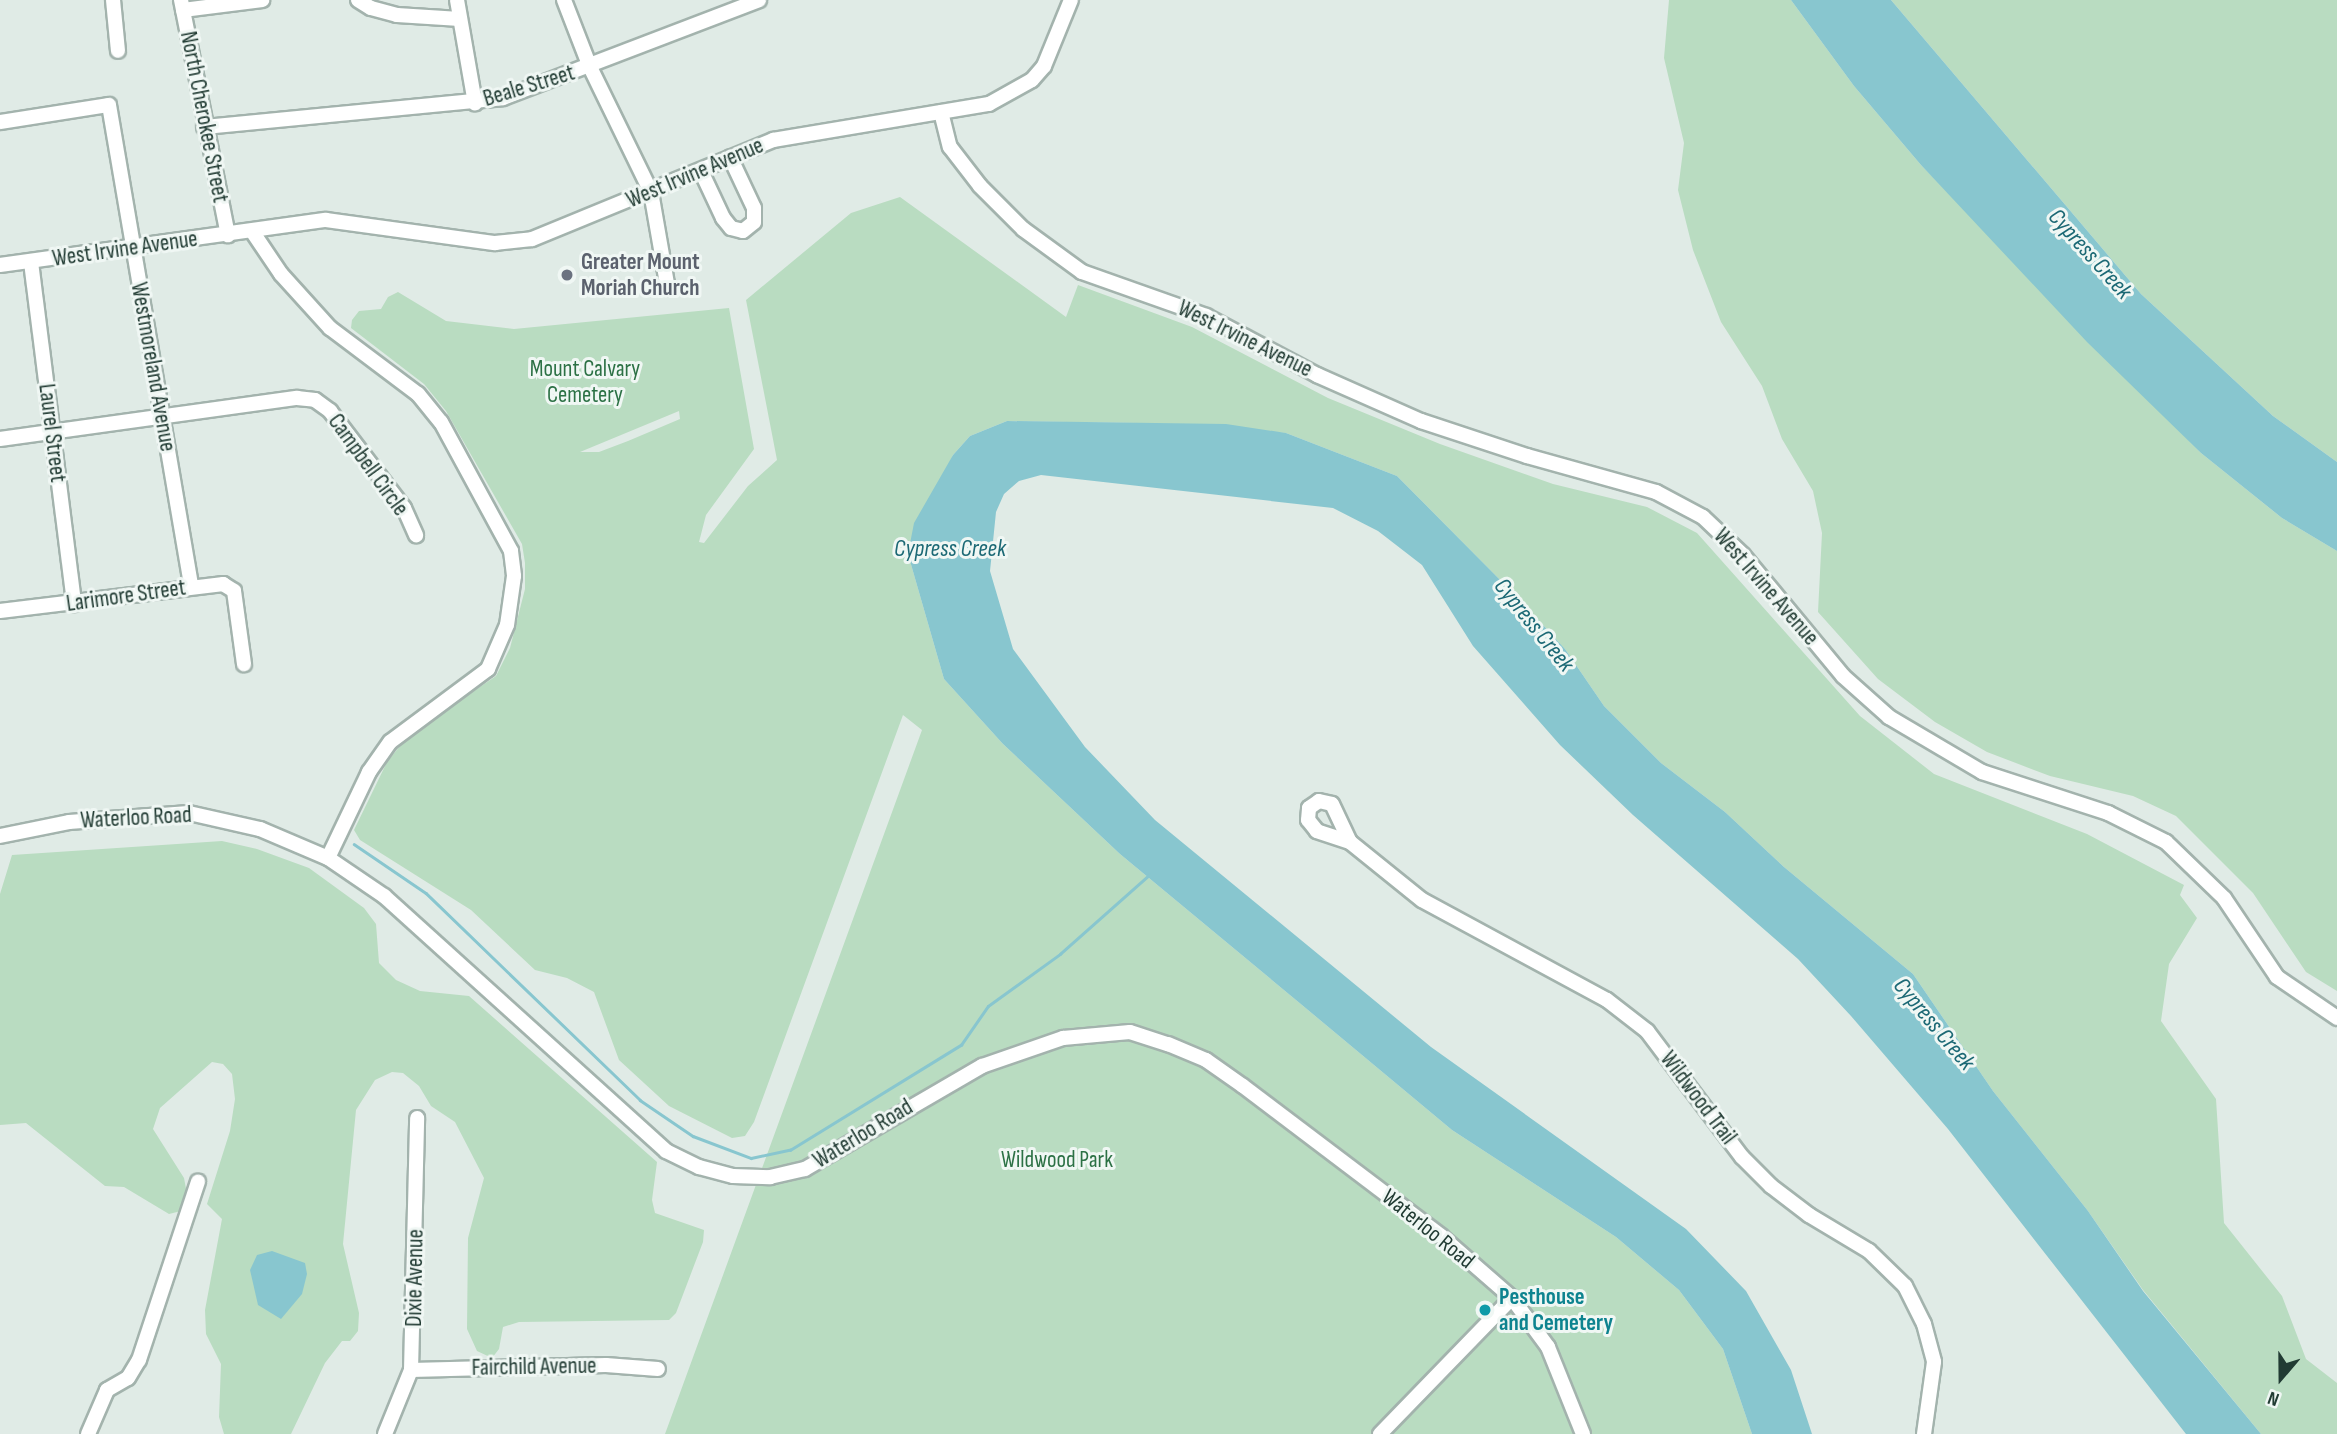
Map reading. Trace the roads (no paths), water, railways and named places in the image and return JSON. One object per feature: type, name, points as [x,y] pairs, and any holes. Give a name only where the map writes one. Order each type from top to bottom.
[{"type":"street","points":[[113,0],[118,51]]},
{"type":"street","points":[[182,5],[262,0]]},
{"type":"street","points":[[358,0],[370,8],[397,15],[460,19]]},
{"type":"street","points":[[457,0],[475,103]]},
{"type":"street","points":[[564,0],[590,66],[651,192],[668,289]]},
{"type":"street","name":"Beale Street","points":[[204,127],[475,103],[528,90],[711,15],[759,0]]},
{"type":"street","points":[[941,112],[989,104],[1032,80],[1054,48],[1071,0]]},
{"type":"street","name":"North Cherokee Street","points":[[182,5],[204,127],[228,235]]},
{"type":"street","name":"Westmoreland Avenue","points":[[0,122],[109,105],[191,587]]},
{"type":"street","name":"West Irvine Avenue","points":[[0,265],[252,231],[350,221],[495,243],[520,240],[556,233],[730,156],[800,133],[941,112],[950,147],[980,186],[1023,229],[1082,272],[1206,316],[1317,375],[1421,421],[1527,456],[1656,492],[1703,517],[1743,555],[1843,676],[1889,717],[1982,772],[2108,813],[2166,842],[2224,898],[2277,977],[2337,1018]]},
{"type":"street","points":[[701,170],[723,218],[731,228],[743,231],[754,222],[754,208],[730,156]]},
{"type":"street","points":[[252,231],[281,274],[330,328],[418,394],[441,422],[512,551],[514,576],[507,625],[488,669],[390,742],[369,772],[328,858]]},
{"type":"street","name":"Laurel Street","points":[[31,262],[74,604]]},
{"type":"street","name":"Campbell Circle","points":[[162,417],[297,398],[315,400],[330,411],[404,508],[416,535]]},
{"type":"street","points":[[0,439],[162,417]]},
{"type":"street","name":"Larimore Street","points":[[0,611],[223,584],[233,592],[244,664]]},
{"type":"street","name":"Waterloo Road","points":[[0,836],[69,822],[189,813],[260,830],[328,858],[393,904],[666,1151],[699,1167],[733,1177],[770,1177],[805,1169],[982,1066],[1063,1038],[1130,1032],[1206,1060],[1441,1236],[1512,1298],[1548,1347],[1583,1434]]},
{"type":"street","name":"Wildwood Trail","points":[[1350,842],[1422,900],[1607,1000],[1647,1031],[1742,1157],[1771,1186],[1809,1215],[1869,1251],[1905,1286],[1924,1324],[1934,1362],[1924,1434]]},
{"type":"street","name":"Dixie Avenue","points":[[385,1434],[411,1370],[417,1118]]},
{"type":"street","points":[[88,1434],[107,1390],[128,1378],[139,1360],[198,1182]]},
{"type":"street","points":[[1380,1434],[1512,1298]]},
{"type":"street","name":"Fairchild Avenue","points":[[411,1370],[606,1365],[658,1369]]},
{"type":"water","name":"Cypress Creek","points":[[1791,0],[1891,0],[2141,294],[2273,416],[2337,462],[2337,551],[2282,518],[2201,453],[2087,342],[1921,165],[1854,86]]},
{"type":"water","name":"Cypress Creek","points":[[1007,421],[1226,424],[1286,433],[1397,476],[1565,649],[1604,706],[1661,763],[1725,812],[1784,867],[1913,974],[1993,1091],[2088,1211],[2143,1291],[2261,1434],[2186,1434],[1948,1129],[1851,1016],[1798,959],[1633,815],[1560,745],[1473,646],[1422,565],[1378,531],[1333,508],[1041,475],[1019,481],[1004,494],[996,512],[990,571],[1013,649],[1085,747],[1155,820],[1431,1047],[1686,1229],[1746,1291],[1791,1370],[1812,1434],[1752,1434],[1723,1349],[1679,1290],[1616,1237],[1452,1130],[1120,854],[1003,744],[944,679],[908,554],[914,523],[953,455],[970,436]]},
{"type":"water","points":[[272,1251],[305,1263],[307,1274],[302,1294],[281,1319],[258,1305],[250,1270],[257,1255]]},
{"type":"waterway","points":[[354,844],[426,893],[640,1100],[693,1136],[751,1158],[790,1150],[961,1045],[988,1006],[1060,954],[1149,875]]},
{"type":"place","name":"Greater Mount Moriah Church","points":[[567,275]]},
{"type":"place","name":"Pesthouse and Cemetery","points":[[1485,1310]]},
{"type":"park label","name":"Mount Calvary Cemetery","points":[[585,382]]},
{"type":"park label","name":"Wildwood Park","points":[[1057,1160]]}]
